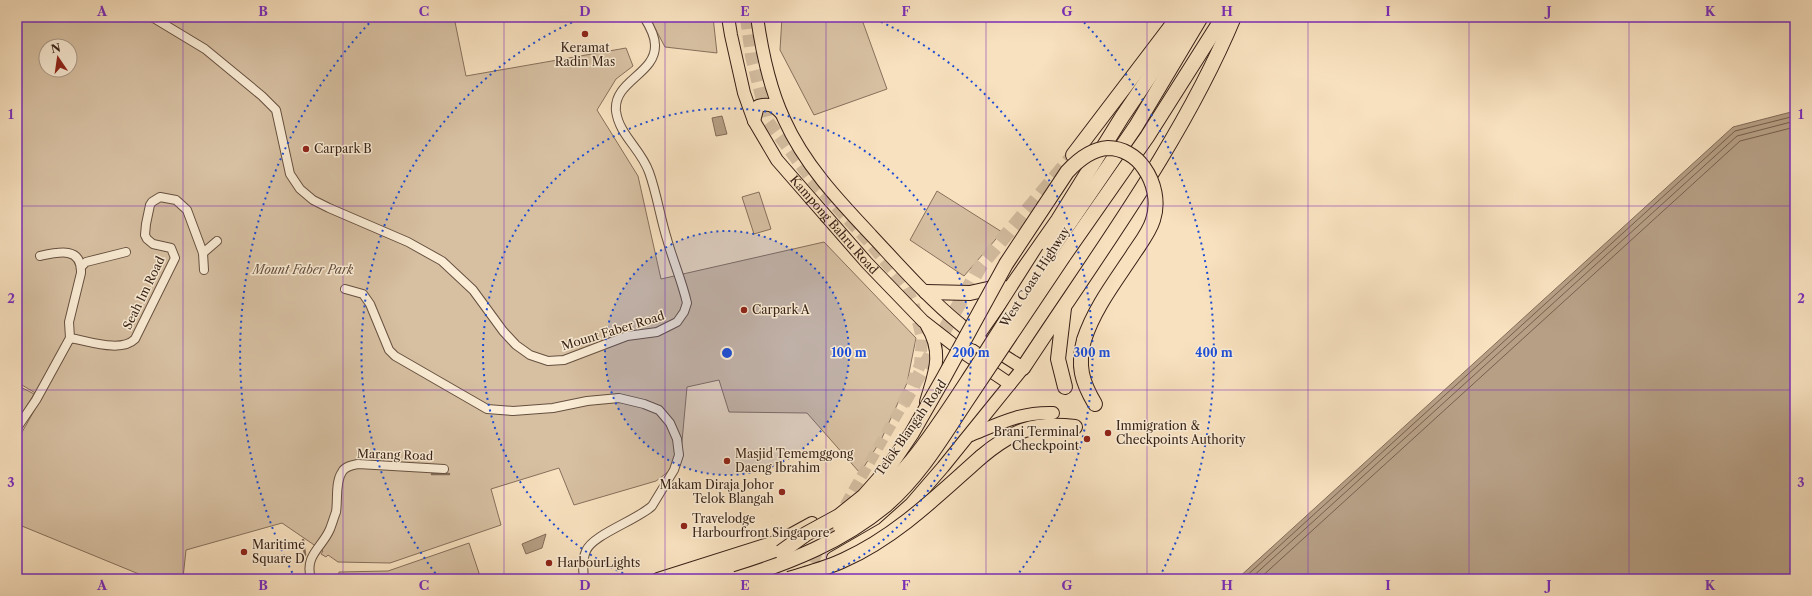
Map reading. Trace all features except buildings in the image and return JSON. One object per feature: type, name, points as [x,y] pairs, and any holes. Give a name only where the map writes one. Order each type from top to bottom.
[{"type":"highway","points":[[1073,155],[1178,17]]},
{"type":"highway","points":[[976,337],[1013,282],[1058,220],[1122,117],[1190,17]]},
{"type":"highway","name":"West Coast Highway","points":[[693,579],[811,543],[844,524],[870,503],[898,477],[942,421],[1049,253],[1129,138],[1201,17]]},
{"type":"highway","name":"West Coast Highway","points":[[736,579],[786,563],[823,546],[870,517],[901,491],[930,456],[1063,257],[1147,137],[1222,17]]},
{"type":"highway","points":[[1023,368],[1165,152],[1213,64],[1234,17]]},
{"type":"highway","points":[[781,552],[806,534],[839,516],[864,496],[887,470],[912,433],[1006,264],[1067,172],[1088,154],[1097,150],[1115,149],[1132,155],[1139,161],[1149,175],[1155,194],[1155,213],[1149,230],[1094,315],[1084,340],[1080,364],[1084,382],[1095,404]]},
{"type":"highway","points":[[926,292],[970,293],[991,289],[1013,282]]},
{"type":"highway","points":[[1064,305],[1058,350],[1059,368],[1065,387]]},
{"type":"highway","points":[[789,579],[843,561],[890,534],[905,523],[1001,440],[1019,432],[1038,427],[1056,426],[1075,428]]},
{"type":"main road","name":"Kampong Bahru Road","points":[[728,17],[739,76],[754,121],[777,160],[867,263],[923,321],[964,353],[1010,384]]},
{"type":"main road","name":"Kampong Bahru Road","points":[[757,17],[767,72],[781,112],[797,144],[812,168],[840,202],[926,292],[976,337],[1023,368]]},
{"type":"main road","points":[[754,121],[755,112],[758,106],[768,103],[781,112]]},
{"type":"main road","points":[[923,321],[934,340],[937,350],[937,363],[924,409]]},
{"type":"main road","name":"Telok Blangah Road","points":[[658,579],[781,540],[842,506],[871,484],[886,466],[924,409],[976,337]]},
{"type":"main road","points":[[782,579],[808,570],[841,554],[883,529],[896,518],[922,491],[1023,368]]},
{"type":"main road","points":[[968,436],[1024,414],[1053,413]]},
{"type":"main road","points":[[805,579],[826,570],[835,563],[841,554]]},
{"type":"street","name":"Mount Faber Road","points":[[152,17],[205,49],[262,96],[276,110],[290,174],[300,189],[313,200],[408,242],[442,261],[474,290],[503,331],[516,345],[530,355],[548,361],[564,360],[627,336],[657,332],[677,322],[684,312],[687,303],[667,240],[649,171],[642,157],[624,133],[617,115],[616,108],[621,93],[626,85],[648,64],[654,53],[654,40],[644,17]]},
{"type":"street","name":"Seah Im Road","points":[[70,338],[117,347],[131,343],[136,339],[175,258],[171,248],[149,242],[145,235],[150,206],[156,199],[164,197],[176,200],[182,204],[190,217],[203,253],[204,270]]},
{"type":"street","points":[[203,253],[216,241]]},
{"type":"street","points":[[40,256],[63,252],[70,253],[76,257],[81,267]]},
{"type":"street","points":[[17,428],[36,400],[70,338],[68,322],[81,267],[86,262],[126,252]]},
{"type":"street","points":[[345,289],[363,294],[370,304],[389,350],[395,356],[486,409],[513,411],[554,408],[587,401],[619,398],[644,404],[659,410],[670,423],[677,440],[679,455],[674,470],[648,510],[609,531],[586,549],[584,557],[584,579]]},
{"type":"street","name":"Marang Road","points":[[311,579],[308,570],[312,555],[329,531],[336,512],[342,471],[347,467],[358,464],[444,469]]},
{"type":"green space","name":"Mount Faber Park","points":[[17,17],[454,17],[466,76],[626,48],[633,66],[616,79],[597,110],[638,176],[661,279],[824,242],[916,338],[907,383],[881,440],[860,473],[807,413],[729,412],[719,380],[687,387],[680,463],[656,481],[574,505],[559,468],[491,489],[501,525],[390,563],[338,562],[328,555],[326,557],[321,554],[323,551],[282,523],[186,550],[183,578],[151,579],[17,524],[17,441],[42,397],[17,382]]},
{"type":"green space","points":[[649,17],[713,17],[717,53],[665,47]]},
{"type":"green space","points":[[782,17],[861,17],[887,89],[814,115],[780,50]]},
{"type":"green space","points":[[937,191],[1002,232],[964,276],[910,240]]},
{"type":"green space","points":[[759,192],[771,229],[754,234],[742,197]]},
{"type":"green space","points":[[17,385],[34,394],[17,422]]},
{"type":"green space","points":[[469,543],[481,579],[338,579],[339,572],[388,571]]},
{"type":"water","points":[[1795,111],[1795,579],[1237,579],[1733,127]]},
{"type":"water","points":[[722,116],[727,134],[716,136],[712,118]]},
{"type":"water","points":[[546,534],[542,548],[526,554],[522,544]]},
{"type":"waterway","points":[[432,474],[449,474]]},
{"type":"waterway","points":[[303,540],[305,555]]},
{"type":"tunnel","points":[[746,17],[751,56],[767,120],[811,179],[868,241],[904,284],[913,302],[922,338],[920,365],[903,404]]},
{"type":"tunnel","points":[[903,404],[981,265],[1070,159]]},
{"type":"tunnel","points":[[804,577],[903,404]]},
{"type":"place","name":"Keramat Radin Mas","points":[[585,34]]},
{"type":"place","name":"Carpark B","points":[[306,149]]},
{"type":"place","name":"Carpark A","points":[[744,310]]},
{"type":"place","name":"Immigration & Checkpoints Authority","points":[[1108,433]]},
{"type":"place","name":"Brani Terminal Checkpoint","points":[[1087,439]]},
{"type":"place","name":"Masjid Tememggong Daeng Ibrahim","points":[[727,461]]},
{"type":"place","name":"Makam Diraja Johor Telok Blangah","points":[[782,492]]},
{"type":"place","name":"Travelodge Harbourfront Singapore","points":[[684,526]]},
{"type":"place","name":"Maritime Square D","points":[[244,552]]},
{"type":"place","name":"HarbourLights","points":[[549,563]]}]
